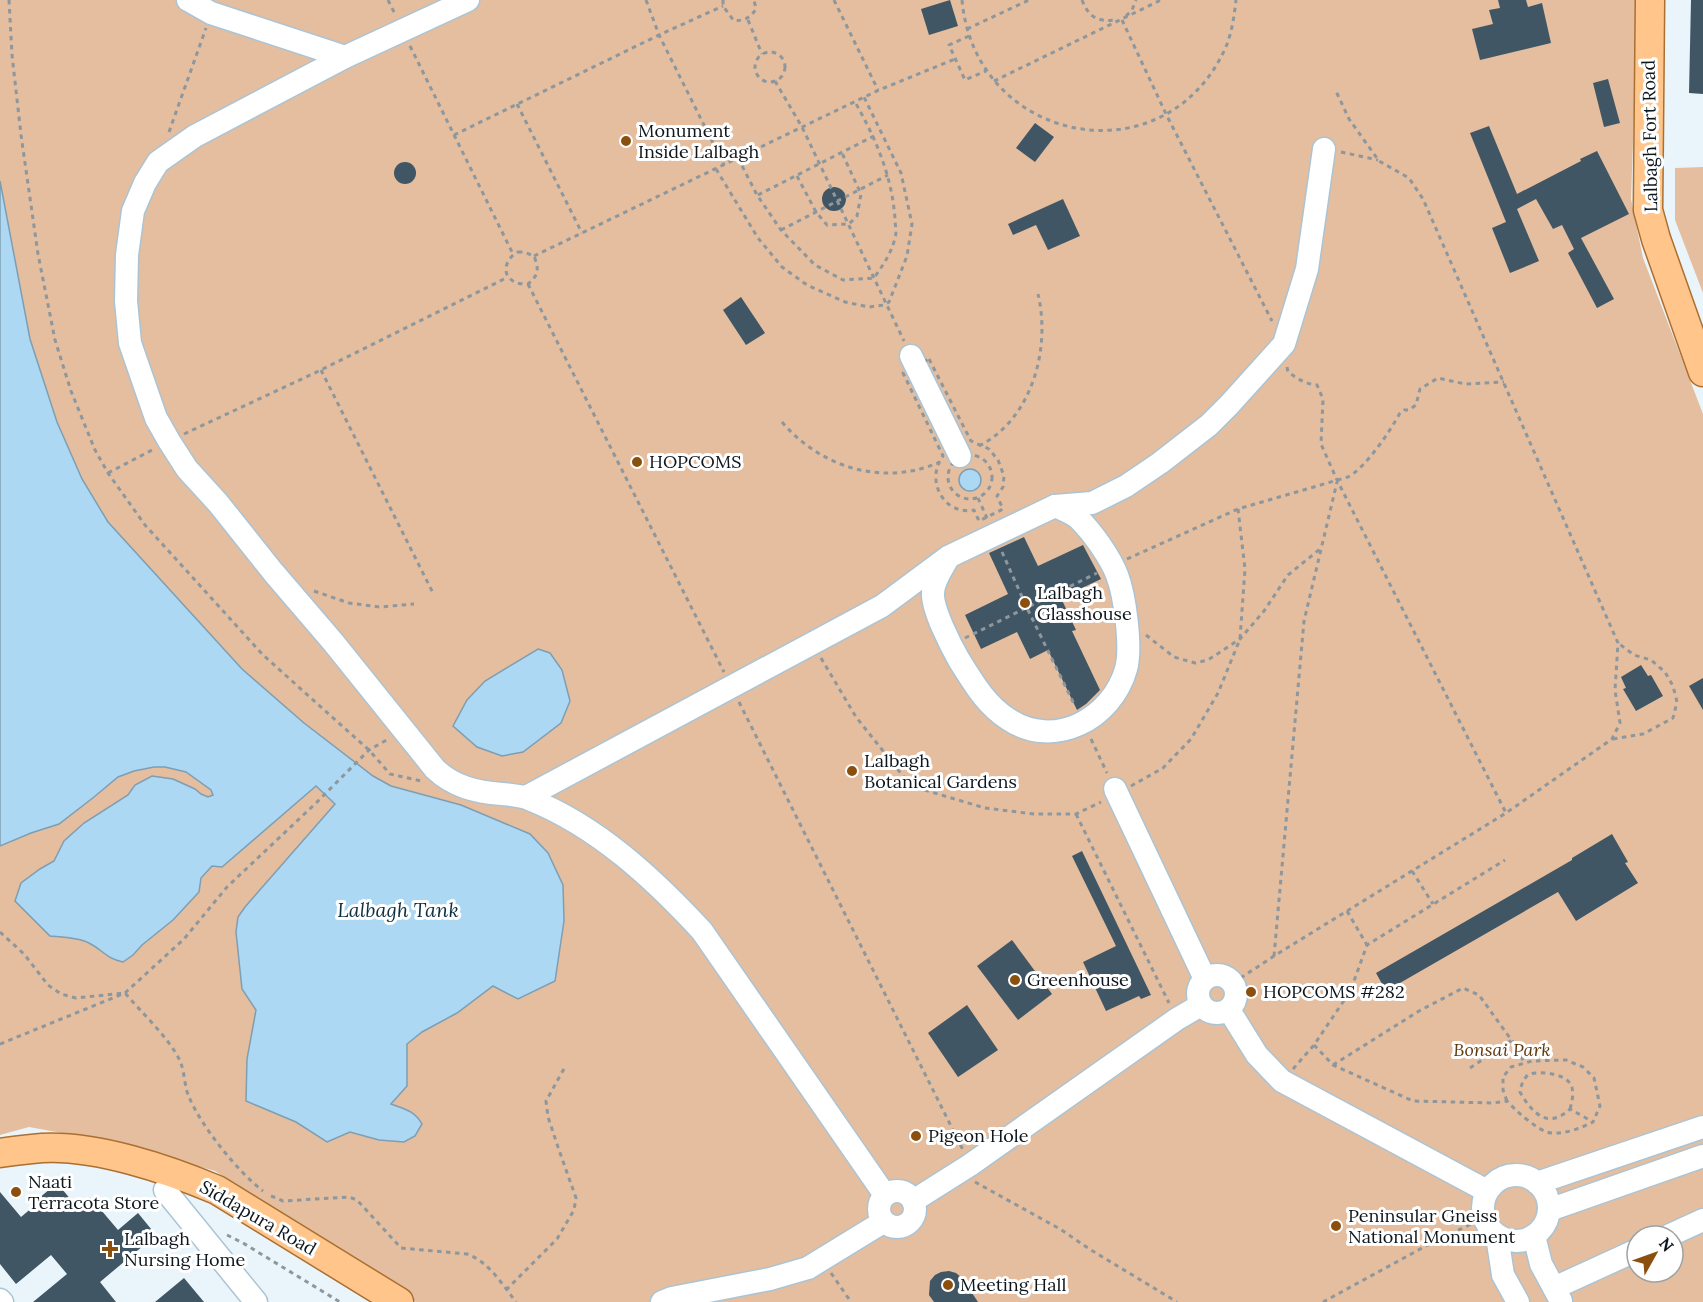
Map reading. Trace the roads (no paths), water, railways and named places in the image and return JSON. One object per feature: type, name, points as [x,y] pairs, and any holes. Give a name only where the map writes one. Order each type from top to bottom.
[{"type":"main road","name":"Lalbagh Fort Road","points":[[1650,0],[1648,210],[1703,372]]},
{"type":"main road","name":"Lalbagh Fort Road","points":[[1665,0],[1663,166],[1667,223],[1703,323]]},
{"type":"main road","name":"Siddapura Road","points":[[0,1153],[42,1148],[84,1150],[140,1163],[199,1182],[217,1190],[399,1302]]},
{"type":"main road","name":"Siddapura Road","points":[[0,1172],[53,1165],[112,1176],[165,1190],[210,1208],[369,1302]]},
{"type":"street","points":[[188,0],[211,13],[345,57]]},
{"type":"street","points":[[468,0],[345,57],[195,136],[158,162],[145,183],[133,211],[127,255],[126,301],[130,343],[156,418],[187,469],[340,651],[435,769],[446,779],[479,792],[526,797],[579,823],[646,874],[678,905],[702,931],[885,1195]]},
{"type":"street","points":[[526,797],[882,606],[948,557],[1055,506],[1092,503],[1126,486],[1209,425],[1284,344],[1307,269],[1324,149]]},
{"type":"street","points":[[911,356],[960,455]]},
{"type":"street","points":[[948,557],[933,593],[938,616],[950,645],[980,694],[1010,720],[1030,728],[1050,732],[1084,724],[1103,707],[1119,687],[1126,669],[1129,651],[1125,615],[1117,576],[1092,533],[1077,517],[1055,506]]},
{"type":"street","points":[[1115,789],[1205,979]]},
{"type":"street","points":[[1212,975],[1220,975],[1233,983],[1236,998],[1229,1010],[1214,1013],[1207,1011],[1202,1005],[1198,999],[1198,991],[1205,979],[1212,975]]},
{"type":"street","points":[[913,1201],[964,1169],[1177,1019],[1202,1005]]},
{"type":"street","points":[[1229,1010],[1257,1055],[1282,1081],[1487,1191]]},
{"type":"street","points":[[1537,1183],[1703,1127]]},
{"type":"street","points":[[1549,1210],[1703,1156]]},
{"type":"street","points":[[1490,1227],[1506,1240],[1517,1242],[1534,1236],[1543,1228],[1549,1210],[1545,1194],[1537,1183],[1518,1175],[1508,1176],[1497,1181],[1487,1191],[1482,1207],[1503,1275],[1518,1302]]},
{"type":"street","points":[[165,1190],[256,1302]]},
{"type":"street","points":[[899,1191],[906,1193],[913,1201],[915,1212],[913,1218],[903,1227],[895,1227],[883,1222],[879,1216],[880,1200],[885,1195],[899,1191]]},
{"type":"street","points":[[1685,1228],[1703,1220]]},
{"type":"street","points":[[662,1302],[672,1298],[770,1279],[808,1268],[883,1222]]},
{"type":"street","points":[[1534,1236],[1541,1264],[1557,1295],[1625,1257]]},
{"type":"water","name":"Lalbagh Tank","points":[[0,181],[30,339],[57,422],[82,479],[108,522],[242,669],[304,723],[373,776],[391,786],[461,805],[530,834],[548,853],[563,885],[564,921],[555,981],[518,999],[493,986],[457,1013],[422,1032],[407,1044],[407,1086],[391,1104],[413,1113],[422,1124],[415,1136],[404,1142],[379,1140],[350,1132],[327,1142],[296,1122],[246,1101],[247,1059],[256,1010],[242,989],[236,932],[238,917],[335,804],[316,786],[222,867],[212,866],[201,878],[199,892],[173,920],[123,962],[112,958],[85,941],[50,936],[15,901],[21,883],[54,861],[64,841],[84,823],[128,795],[135,785],[152,776],[173,779],[208,797],[213,795],[211,790],[186,772],[165,767],[134,771],[118,777],[59,824],[0,846]]},
{"type":"water","points":[[970,469],[978,472],[981,480],[978,488],[970,491],[962,488],[959,480],[962,472]]},
{"type":"water","points":[[538,649],[550,653],[562,670],[570,701],[561,723],[523,752],[502,756],[477,747],[453,726],[467,700],[485,681]]},
{"type":"place","name":"Monument Inside Lalbagh","points":[[626,141]]},
{"type":"place","name":"HOPCOMS","points":[[637,462]]},
{"type":"place","name":"Lalbagh Glasshouse","points":[[1025,603]]},
{"type":"place","name":"Lalbagh Botanical Gardens","points":[[852,771]]},
{"type":"place","name":"Greenhouse","points":[[1015,980]]},
{"type":"place","name":"HOPCOMS #282","points":[[1251,992]]},
{"type":"place","name":"Pigeon Hole","points":[[916,1136]]},
{"type":"place","name":"Naati Terracota Store","points":[[16,1192]]},
{"type":"place","name":"Peninsular Gneiss National Monument","points":[[1336,1226]]},
{"type":"place","name":"Lalbagh Nursing Home","points":[[110,1249]]},
{"type":"place","name":"Meeting Hall","points":[[948,1285]]},
{"type":"park label","name":"Bonsai Park","points":[[1502,1050]]}]
